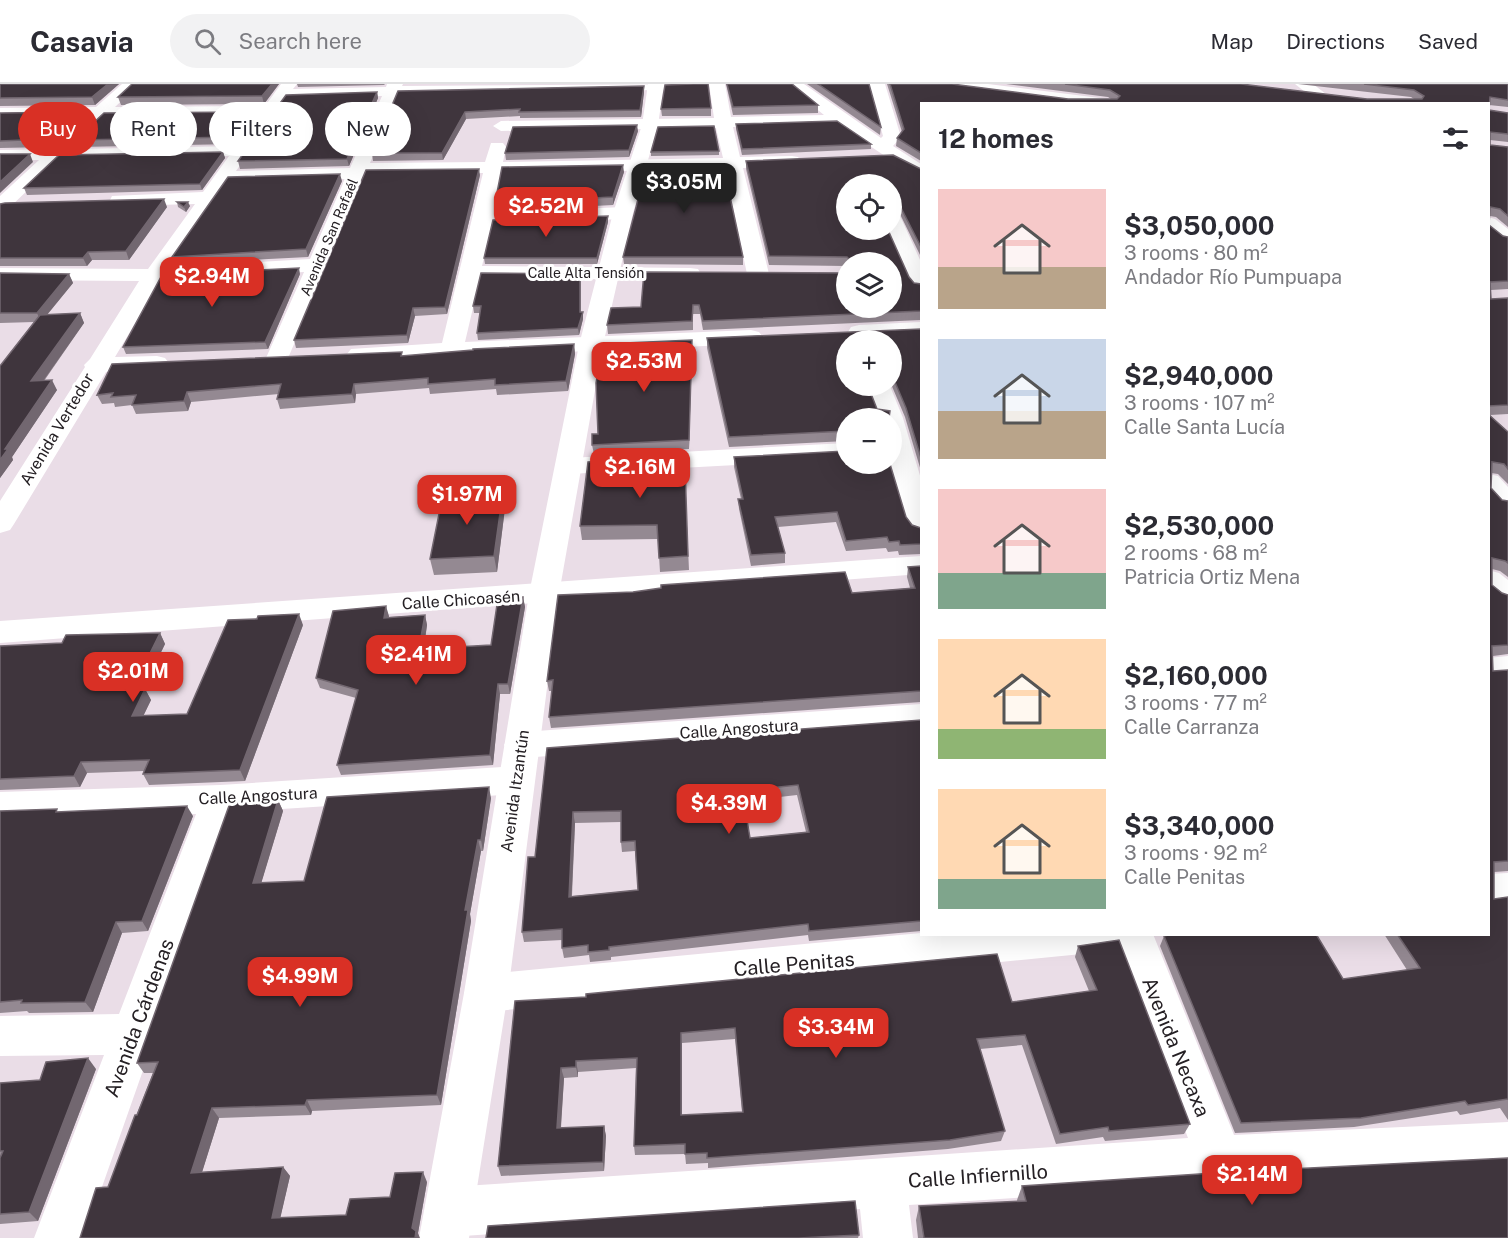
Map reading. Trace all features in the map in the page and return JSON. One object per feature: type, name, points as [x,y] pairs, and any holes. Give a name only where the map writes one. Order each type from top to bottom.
[{"type":"street","points":[[100,113],[130,84]]},
{"type":"street","name":"Avenida Itzantún","points":[[446,1225],[486,993],[544,594],[591,345],[623,213],[650,125],[656,84]]},
{"type":"street","points":[[286,89],[693,84]]},
{"type":"street","points":[[717,84],[723,121],[758,274]]},
{"type":"street","points":[[794,84],[840,119],[920,171]]},
{"type":"street","points":[[877,84],[891,137],[890,151]]},
{"type":"street","points":[[952,84],[1094,102]]},
{"type":"street","points":[[1302,84],[1330,98]]},
{"type":"street","points":[[452,350],[483,219],[501,126],[512,86]]},
{"type":"street","points":[[985,87],[993,102]]},
{"type":"street","name":"Avenida San Rafaél","points":[[278,358],[393,88]]},
{"type":"street","name":"Avenida Vertedor","points":[[277,102],[286,89]]},
{"type":"street","points":[[1284,90],[1330,98]]},
{"type":"street","points":[[0,113],[209,112]]},
{"type":"street","points":[[501,126],[650,125],[840,119]]},
{"type":"street","points":[[864,158],[890,151]]},
{"type":"street","points":[[98,153],[209,152]]},
{"type":"street","points":[[0,155],[18,155]]},
{"type":"street","points":[[1,204],[54,156]]},
{"type":"street","name":"Avenida Vertedor","points":[[0,524],[96,365],[165,270],[209,198],[239,156]]},
{"type":"street","points":[[224,177],[493,166],[639,166],[804,160]]},
{"type":"street","points":[[106,200],[209,198]]},
{"type":"street","points":[[1,204],[26,202]]},
{"type":"street","points":[[483,219],[623,213]]},
{"type":"street","points":[[1490,225],[1508,239]]},
{"type":"street","points":[[902,240],[920,278]]},
{"type":"street","points":[[0,262],[165,270]]},
{"type":"street","points":[[0,274],[318,265]]},
{"type":"street","name":"Calle Alta Tensión","points":[[470,272],[712,274]]},
{"type":"street","points":[[735,274],[780,274]]},
{"type":"street","points":[[902,276],[920,278]]},
{"type":"street","points":[[900,330],[920,329]]},
{"type":"street","points":[[336,355],[768,337]]},
{"type":"street","points":[[96,365],[176,362]]},
{"type":"street","points":[[569,466],[836,452]]},
{"type":"street","points":[[902,469],[920,524]]},
{"type":"street","points":[[1490,484],[1508,503]]},
{"type":"street","points":[[1490,517],[1508,514]]},
{"type":"street","name":"Calle Chicoasén","points":[[0,632],[544,594],[920,564]]},
{"type":"street","points":[[1490,582],[1508,595]]},
{"type":"street","points":[[1490,669],[1508,668]]},
{"type":"street","name":"Calle Angostura","points":[[0,806],[220,799],[920,716]]},
{"type":"street","name":"Avenida Cárdenas","points":[[59,1238],[220,799]]},
{"type":"street","points":[[1490,891],[1508,889]]},
{"type":"street","name":"Calle Penitas","points":[[486,993],[1081,936]]},
{"type":"street","name":"Avenida Necaxa","points":[[1133,936],[1221,1160]]},
{"type":"street","points":[[0,1036],[133,1034]]},
{"type":"street","name":"Calle Infiernillo","points":[[446,1225],[881,1182],[1221,1160],[1508,1146]]},
{"type":"street","points":[[881,1182],[888,1238]]},
{"type":"building","points":[[0,84],[108,84],[92,97],[0,98]]},
{"type":"building","points":[[132,84],[272,84],[262,96],[118,97]]},
{"type":"building","points":[[708,84],[711,108],[661,109],[665,85]]},
{"type":"building","points":[[727,84],[792,84],[818,105],[733,107]]},
{"type":"building","points":[[818,84],[869,84],[881,127]]},
{"type":"building","points":[[890,84],[952,84],[1068,99],[1117,99],[1120,96],[1110,90],[1065,84],[1241,84],[1367,99],[1422,99],[1424,96],[1414,90],[1364,84],[1508,84],[1508,100],[1490,97],[1490,102],[920,102],[920,152],[897,138],[904,129]]},
{"type":"building","points":[[644,86],[640,110],[519,112],[520,109],[465,112],[442,153],[411,153],[411,102],[393,102],[398,91]]},
{"type":"building","points":[[377,92],[373,102],[325,102],[325,156],[348,156],[347,159],[238,161],[242,156],[313,156],[313,102],[281,102],[286,95]]},
{"type":"building","points":[[1490,110],[1508,113],[1508,134],[1490,132]]},
{"type":"building","points":[[197,112],[209,112],[209,137],[197,138]]},
{"type":"building","points":[[0,113],[18,113],[18,140],[0,141]]},
{"type":"building","points":[[104,113],[110,113],[110,139],[98,140],[98,119]]},
{"type":"building","points":[[837,121],[871,144],[742,149],[736,124]]},
{"type":"building","points":[[637,125],[629,150],[505,153],[513,127]]},
{"type":"building","points":[[714,126],[719,151],[651,152],[658,127]]},
{"type":"building","points":[[1490,145],[1508,147],[1508,216],[1500,209],[1490,207]]},
{"type":"building","points":[[197,152],[209,152],[209,156],[220,156],[200,184],[24,188],[58,156],[110,154],[110,156],[197,156]]},
{"type":"building","points":[[0,154],[28,156],[0,182]]},
{"type":"building","points":[[893,155],[920,168],[920,245],[902,210],[902,174],[836,174],[836,240],[892,240],[898,252],[836,252],[836,257],[769,256],[746,161]]},
{"type":"building","points":[[723,164],[743,257],[623,257],[647,165]]},
{"type":"building","points":[[623,165],[613,197],[495,203],[502,167]]},
{"type":"building","points":[[479,169],[445,307],[413,308],[407,335],[294,340],[366,170]]},
{"type":"building","points":[[340,174],[306,249],[172,257],[228,177]]},
{"type":"building","points":[[164,199],[126,251],[88,252],[83,258],[0,258],[0,204]]},
{"type":"building","points":[[177,202],[188,202],[184,207]]},
{"type":"building","points":[[608,216],[597,258],[484,258],[493,220]]},
{"type":"building","points":[[1490,226],[1508,237],[1508,281],[1490,282]]},
{"type":"building","points":[[902,261],[909,277],[914,283],[920,284],[920,311],[902,312]]},
{"type":"building","points":[[299,268],[265,342],[123,347],[162,275]]},
{"type":"building","points":[[644,272],[836,273],[836,315],[703,321],[699,305],[693,305],[692,321],[607,325],[611,308],[641,307]]},
{"type":"building","points":[[0,273],[69,274],[37,313],[0,313]]},
{"type":"building","points":[[481,273],[580,274],[580,312],[583,312],[578,328],[477,333],[481,306],[473,306]]},
{"type":"building","points":[[1490,282],[1491,299],[1508,298],[1508,405],[1490,406]]},
{"type":"building","points":[[80,313],[31,381],[52,380],[5,449],[8,449],[0,460],[0,366],[40,315]]},
{"type":"building","points":[[920,329],[920,455],[901,396],[902,330],[897,330]]},
{"type":"building","points":[[836,333],[836,396],[872,396],[877,408],[836,408],[836,432],[729,437],[707,338]]},
{"type":"building","points":[[692,340],[689,440],[592,445],[592,434],[598,434],[596,383],[603,344]]},
{"type":"building","points":[[574,344],[566,381],[495,385],[495,379],[428,384],[428,378],[354,384],[352,394],[277,399],[281,384],[187,392],[184,401],[132,405],[136,395],[111,397],[113,393],[97,395],[112,364],[402,352],[401,356],[473,349]]},
{"type":"building","points":[[1490,416],[1508,432],[1508,469],[1504,464],[1492,462],[1491,488],[1502,500],[1508,501],[1508,563],[1492,558],[1492,585],[1508,595],[1508,645],[1492,646],[1493,671],[1508,670],[1508,861],[1494,862],[1494,899],[1508,897],[1508,1099],[1468,1105],[1465,1101],[1361,1118],[1241,1123],[1164,936],[1317,936],[1343,979],[1420,968],[1398,936],[1490,936]]},
{"type":"building","points":[[836,452],[836,474],[893,474],[906,517],[912,525],[920,528],[920,544],[900,545],[899,541],[889,542],[887,537],[846,541],[837,512],[775,517],[785,553],[751,555],[738,499],[743,499],[734,457]]},
{"type":"building","points":[[688,456],[688,466],[685,466],[688,556],[659,558],[657,525],[580,526],[588,462]]},
{"type":"building","points":[[503,492],[494,556],[430,559],[443,494]]},
{"type":"building","points":[[920,566],[920,691],[549,717],[553,680],[547,681],[558,595],[633,592],[661,588],[661,585],[845,572],[852,593],[915,588],[908,567]]},
{"type":"building","points":[[523,597],[508,684],[498,684],[490,755],[337,765],[358,690],[316,678],[333,611],[386,606],[384,618],[425,615],[419,648],[422,649],[491,645],[498,598]]},
{"type":"building","points":[[299,614],[240,770],[143,774],[149,760],[81,762],[74,776],[0,779],[0,646],[62,643],[66,635],[160,633],[132,690],[145,689],[132,716],[187,714],[228,620]]},
{"type":"building","points":[[920,720],[920,921],[809,931],[808,924],[609,947],[609,950],[588,952],[588,945],[562,948],[562,929],[522,932],[528,857],[535,857],[547,748]],"holes":[[[798,785],[809,832],[750,838],[742,791]],[[621,811],[621,842],[635,841],[638,890],[569,897],[573,812]]]},
{"type":"building","points":[[489,787],[481,840],[478,840],[465,910],[468,910],[437,1095],[307,1100],[305,1105],[212,1108],[191,1173],[283,1167],[272,1218],[346,1215],[350,1199],[390,1197],[395,1173],[423,1172],[412,1228],[416,1231],[415,1238],[80,1238],[96,1188],[108,1187],[158,1062],[137,1063],[230,803],[278,800],[253,883],[304,881],[327,797]]},
{"type":"building","points":[[187,806],[142,921],[116,922],[85,1002],[21,1003],[22,1000],[0,1002],[0,811],[57,809],[56,812]]},
{"type":"building","points":[[1119,940],[1190,1124],[1109,1131],[1108,1127],[1060,1134],[1025,1035],[977,1039],[1005,1131],[950,1140],[707,1158],[707,1153],[685,1154],[685,1144],[634,1146],[637,1058],[576,1061],[576,1067],[561,1068],[557,1128],[604,1126],[603,1162],[498,1166],[515,1001],[586,997],[586,994],[997,954],[1012,1002],[1097,990],[1078,946]],"holes":[[[735,1028],[743,1112],[681,1115],[681,1033]]]},
{"type":"building","points":[[88,1058],[29,1212],[0,1214],[0,1158],[3,1151],[0,1151],[0,1083],[40,1080],[46,1062]]},
{"type":"building","points":[[1508,1158],[1508,1238],[924,1238],[919,1206],[1026,1201],[1022,1186],[1229,1172]]},
{"type":"building","points":[[855,1201],[859,1235],[799,1238],[486,1238],[488,1226]]}]
